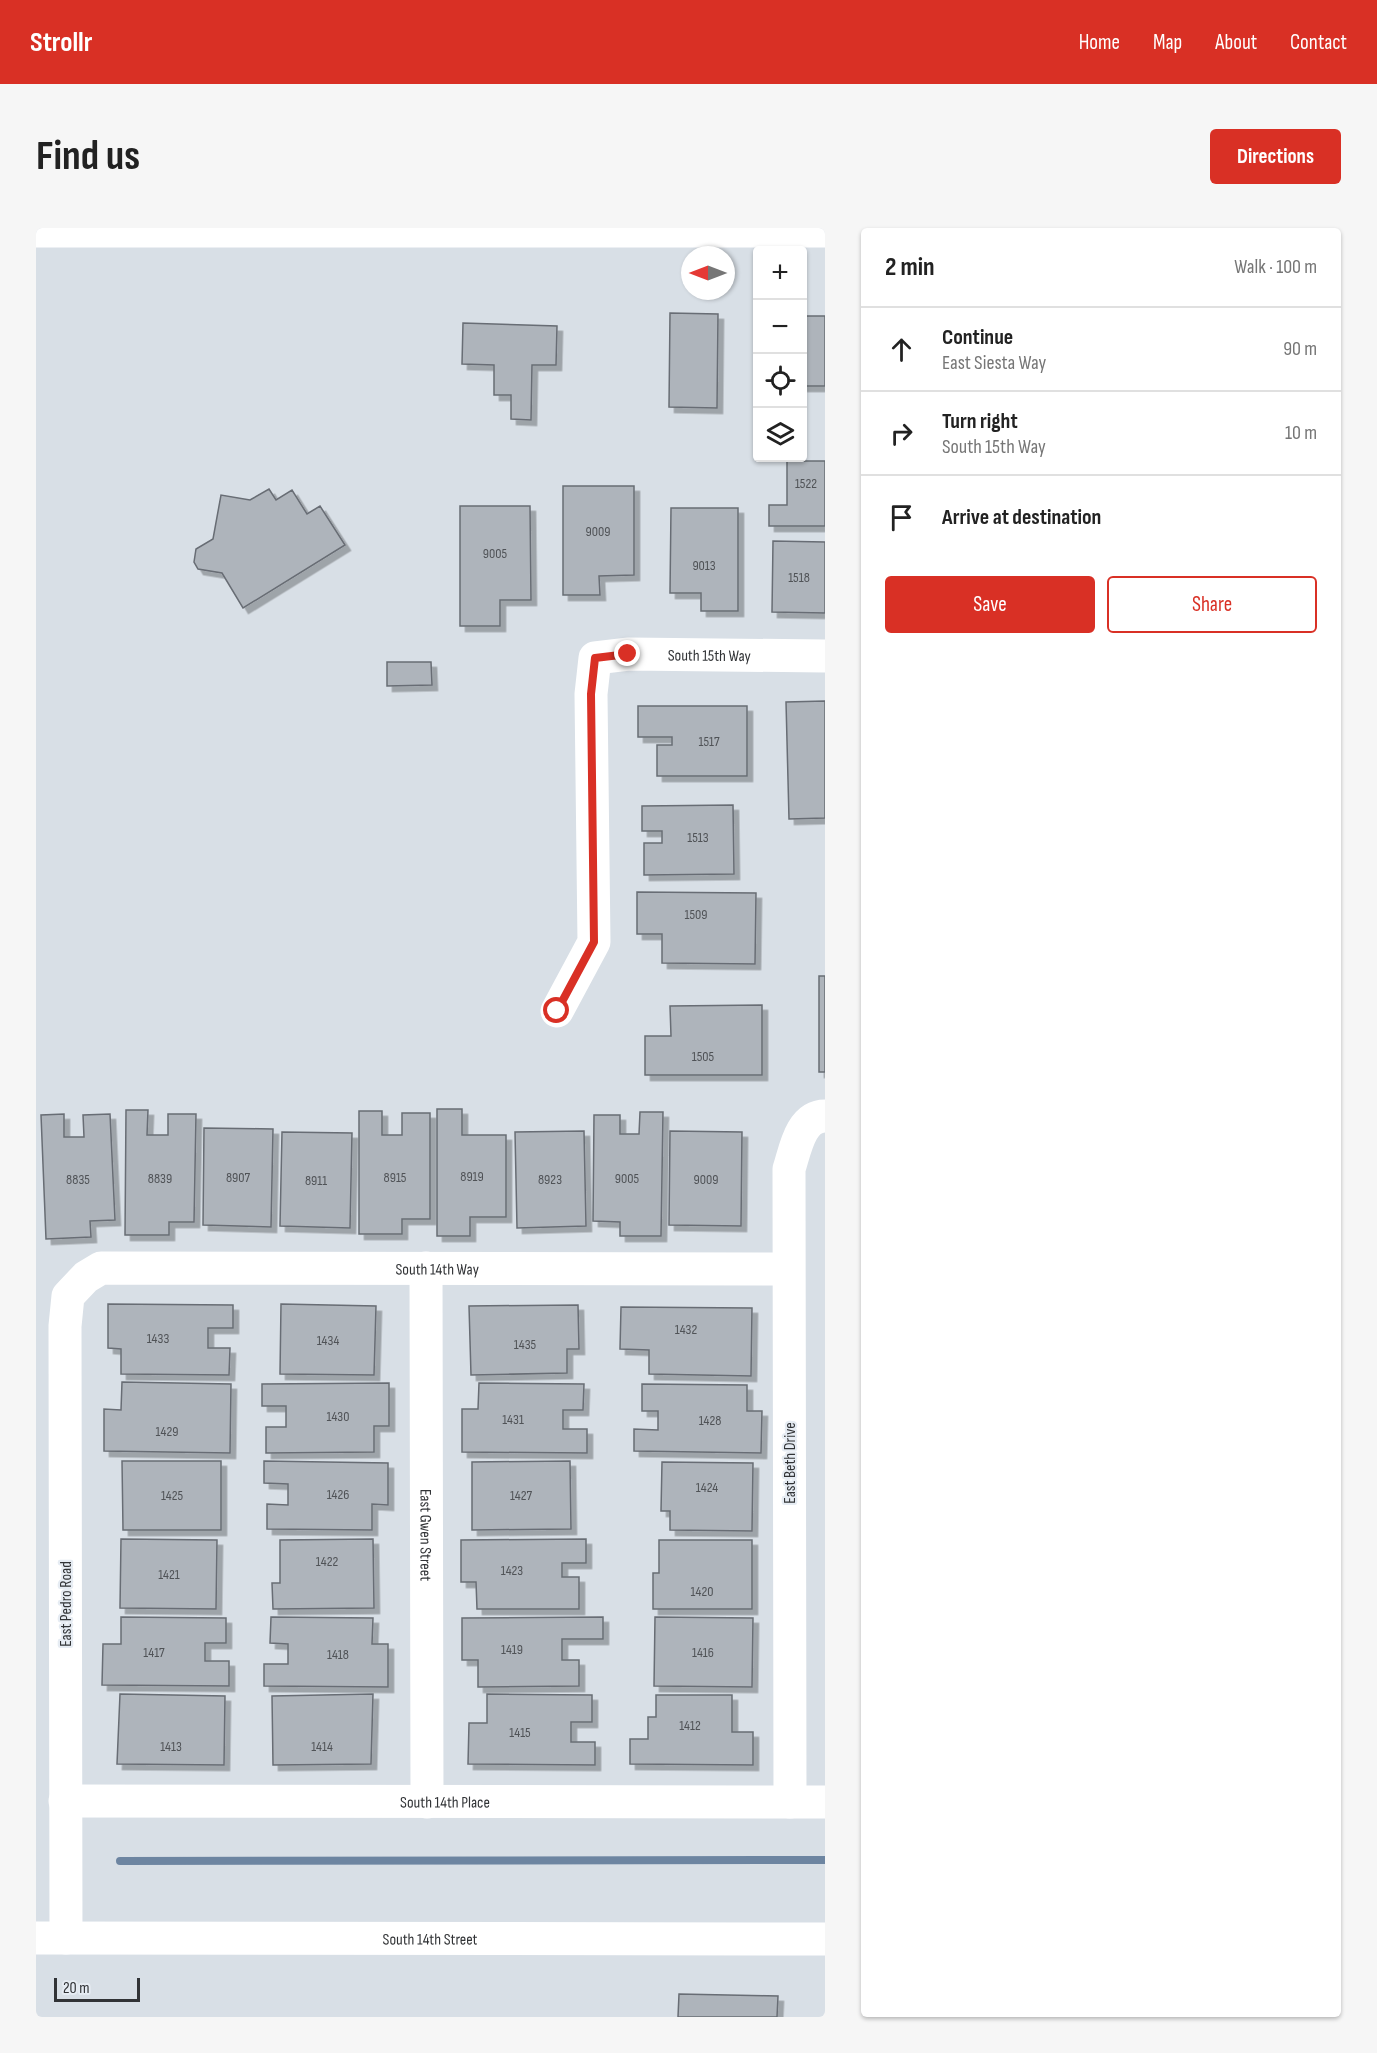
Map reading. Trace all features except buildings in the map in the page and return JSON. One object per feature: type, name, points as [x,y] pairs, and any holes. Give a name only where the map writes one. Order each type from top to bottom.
[{"type":"street","points":[[36,231],[825,231]]},
{"type":"street","name":"South 15th Way","points":[[557,1011],[594,942],[591,694],[595,658],[628,654],[825,656]]},
{"type":"street","name":"East Beth Drive","points":[[790,1802],[789,1169],[815,1121]]},
{"type":"street","name":"South 14th Way","points":[[86,1277],[101,1268],[789,1269]]},
{"type":"street","name":"East Gwen Street","points":[[426,1268],[427,1802]]},
{"type":"street","name":"East Pedro Road","points":[[51,1938],[65,1801],[65,1326],[68,1296],[86,1277]]},
{"type":"street","name":"South 14th Place","points":[[65,1801],[825,1802]]},
{"type":"street","name":"South 14th Street","points":[[51,1938],[825,1940]]},
{"type":"waterway","points":[[120,1861],[825,1860]]},
{"type":"route","points":[[557,1011],[594,942],[591,694],[595,658],[628,654]]}]
